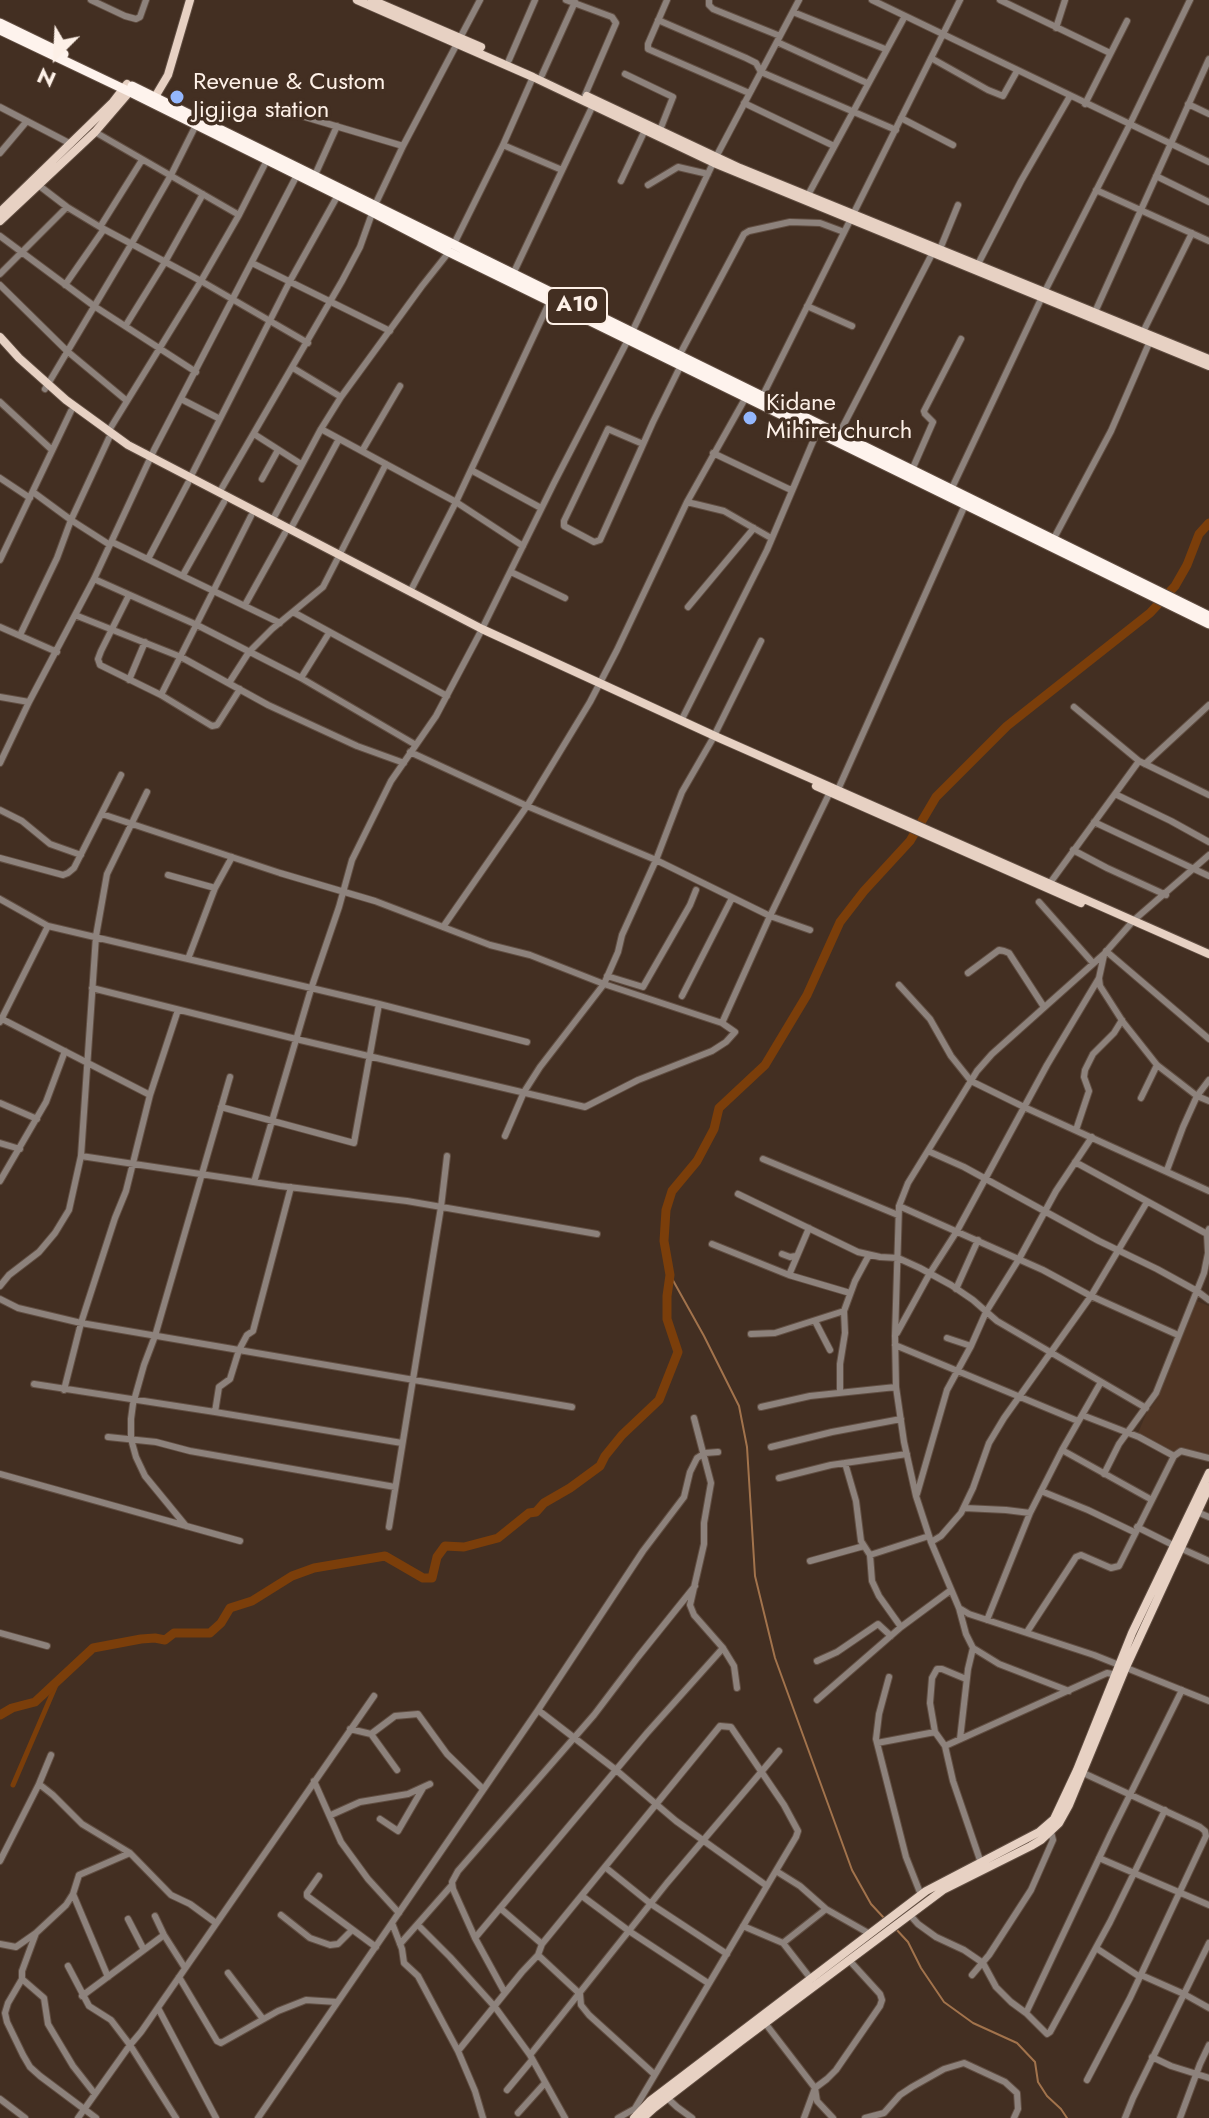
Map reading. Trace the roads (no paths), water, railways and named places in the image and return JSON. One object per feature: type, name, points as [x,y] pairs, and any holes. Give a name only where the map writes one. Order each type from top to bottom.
[{"type":"highway","name":"A10","points":[[0,29],[315,175],[550,301],[630,336]]},
{"type":"highway","name":"A10","points":[[153,100],[297,175],[374,208]]},
{"type":"highway","name":"A10","points":[[451,249],[513,274],[746,397],[1053,540],[1152,593]]},
{"type":"highway","name":"A10","points":[[680,361],[912,470],[965,505],[1185,609],[1209,624]]},
{"type":"highway","name":"A10","points":[[1185,609],[1209,616]]},
{"type":"main road","points":[[153,100],[168,75],[190,0]]},
{"type":"main road","points":[[357,0],[509,60],[645,130],[1209,366]]},
{"type":"main road","points":[[372,0],[585,95],[715,160],[808,195],[852,216]]},
{"type":"main road","points":[[0,221],[95,132],[128,88]]},
{"type":"main road","points":[[0,212],[128,88]]},
{"type":"main road","points":[[936,251],[978,264],[1044,295],[1095,312],[1209,359]]},
{"type":"main road","points":[[0,340],[71,411],[150,460],[272,521],[287,532]]},
{"type":"main road","points":[[46,387],[108,435]]},
{"type":"main road","points":[[222,498],[251,516],[410,592],[481,631]]},
{"type":"main road","points":[[339,557],[481,631],[598,686],[1209,956]]},
{"type":"main road","points":[[598,686],[713,738]]},
{"type":"main road","points":[[948,841],[1050,883],[1132,922]]},
{"type":"main road","points":[[905,1914],[921,1895],[941,1882],[1031,1846],[1051,1832],[1064,1815],[1121,1671],[1209,1473]]},
{"type":"main road","points":[[1178,1547],[1209,1487]]},
{"type":"main road","points":[[643,2118],[664,2095],[811,1979],[905,1914],[1047,1826],[1059,1812],[1080,1772]]},
{"type":"main road","points":[[634,2114],[765,2023],[849,1960],[874,1935]]},
{"type":"street","points":[[91,0],[136,19],[140,17],[146,0]]},
{"type":"street","points":[[509,60],[535,0]]},
{"type":"street","points":[[667,0],[648,49],[749,93]]},
{"type":"street","points":[[709,0],[713,9],[867,83]]},
{"type":"street","points":[[254,1182],[352,860],[376,808],[447,696],[511,572],[715,160],[798,2],[787,0]]},
{"type":"street","points":[[872,0],[1209,162]]},
{"type":"street","points":[[762,397],[960,0]]},
{"type":"street","points":[[1002,0],[1110,53]]},
{"type":"street","points":[[1056,28],[1065,0]]},
{"type":"street","points":[[950,493],[1190,0]]},
{"type":"street","points":[[183,575],[254,434],[360,247],[403,146],[477,1]]},
{"type":"street","points":[[272,521],[341,397],[451,249],[572,1],[612,17],[616,23],[585,95]]},
{"type":"street","points":[[793,12],[885,49]]},
{"type":"street","points":[[808,195],[905,16]]},
{"type":"street","points":[[658,20],[756,63],[761,72],[896,130]]},
{"type":"street","points":[[1085,104],[1127,21]]},
{"type":"street","points":[[931,58],[1003,96],[1017,71]]},
{"type":"street","points":[[1095,312],[1188,104],[1206,72],[1209,59]]},
{"type":"street","points":[[625,74],[673,97],[660,130]]},
{"type":"street","points":[[978,264],[1070,96]]},
{"type":"street","points":[[744,103],[834,146]]},
{"type":"street","points":[[1188,104],[1209,114]]},
{"type":"street","points":[[513,274],[593,105]]},
{"type":"street","points":[[0,107],[71,144]]},
{"type":"street","points":[[295,114],[403,146]]},
{"type":"street","points":[[901,118],[953,145]]},
{"type":"street","points":[[0,153],[27,121]]},
{"type":"street","points":[[46,387],[171,175],[196,125]]},
{"type":"street","points":[[315,175],[337,126]]},
{"type":"street","points":[[621,181],[645,130]]},
{"type":"street","points":[[95,132],[239,215]]},
{"type":"street","points":[[503,145],[562,170]]},
{"type":"street","points":[[65,285],[142,160]]},
{"type":"street","points":[[20,635],[57,558],[108,435],[201,281],[267,160]]},
{"type":"street","points":[[648,185],[678,167],[708,174]]},
{"type":"street","points":[[0,763],[94,579],[150,460],[297,175]]},
{"type":"street","points":[[1156,176],[1209,202]]},
{"type":"street","points":[[37,184],[102,228],[308,343]]},
{"type":"street","points":[[1096,190],[1209,241]]},
{"type":"street","points":[[126,325],[203,194]]},
{"type":"street","points":[[148,559],[290,281],[338,195]]},
{"type":"street","points":[[839,435],[958,205]]},
{"type":"street","points":[[0,274],[67,207]]},
{"type":"street","points":[[643,444],[608,429],[564,526],[594,542],[600,540],[643,444],[680,361],[744,234],[790,222],[820,223],[844,232]]},
{"type":"street","points":[[1143,332],[1192,233]]},
{"type":"street","points":[[0,236],[94,306],[196,372]]},
{"type":"street","points":[[252,263],[390,331]]},
{"type":"street","points":[[0,285],[67,351],[127,401]]},
{"type":"street","points":[[410,592],[456,502],[550,301]]},
{"type":"street","points":[[807,306],[852,326]]},
{"type":"street","points":[[912,470],[933,422],[924,411],[961,339]]},
{"type":"street","points":[[1053,540],[1111,431],[1150,341]]},
{"type":"street","points":[[293,368],[341,397]]},
{"type":"street","points":[[362,451],[400,386]]},
{"type":"street","points":[[445,924],[527,806],[598,686],[687,502],[746,397]]},
{"type":"street","points":[[181,399],[220,419]]},
{"type":"street","points":[[0,402],[52,450]]},
{"type":"street","points":[[0,560],[71,411]]},
{"type":"street","points":[[321,429],[456,502],[523,546]]},
{"type":"street","points":[[681,721],[743,600],[817,432]]},
{"type":"street","points":[[254,434],[301,464]]},
{"type":"street","points":[[245,605],[339,439]]},
{"type":"street","points":[[262,479],[278,450]]},
{"type":"street","points":[[713,453],[791,490]]},
{"type":"street","points":[[229,683],[249,652],[323,587],[386,464]]},
{"type":"street","points":[[471,470],[541,508]]},
{"type":"street","points":[[0,478],[111,544],[214,589],[280,623]]},
{"type":"street","points":[[687,502],[724,511],[771,538]]},
{"type":"street","points":[[722,1023],[770,916],[835,792],[965,505]]},
{"type":"street","points":[[161,695],[251,516]]},
{"type":"street","points":[[688,607],[754,528]]},
{"type":"street","points":[[511,572],[565,598]]},
{"type":"street","points":[[94,579],[197,625],[301,678],[416,745]]},
{"type":"street","points":[[129,595],[98,659],[100,665],[215,726],[240,689]]},
{"type":"street","points":[[293,612],[447,696]]},
{"type":"street","points":[[75,615],[181,657],[268,705],[357,746],[404,763]]},
{"type":"street","points":[[0,627],[57,652]]},
{"type":"street","points":[[301,678],[329,633]]},
{"type":"street","points":[[505,1136],[524,1092],[540,1067],[606,980],[682,792],[713,738],[761,641]]},
{"type":"street","points":[[129,680],[145,642]]},
{"type":"street","points":[[0,697],[29,702]]},
{"type":"street","points":[[1074,707],[1142,762],[1209,794]]},
{"type":"street","points":[[1050,883],[1142,762],[1207,709]]},
{"type":"street","points":[[410,752],[527,806],[656,860],[770,916],[810,930]]},
{"type":"street","points":[[0,858],[63,875],[74,868],[121,775]]},
{"type":"street","points":[[0,1286],[39,1252],[69,1210],[81,1156],[96,936],[107,874],[147,792]]},
{"type":"street","points":[[1115,794],[1209,842]]},
{"type":"street","points":[[0,810],[22,821],[50,844],[81,855]]},
{"type":"street","points":[[92,988],[585,1107],[638,1080],[712,1051],[735,1032],[722,1023],[606,980],[490,945],[445,924],[102,814]]},
{"type":"street","points":[[1094,822],[1209,876]]},
{"type":"street","points":[[1073,850],[1166,895]]},
{"type":"street","points":[[1069,1691],[999,1664],[973,1648],[930,1539],[916,1496],[896,1387],[899,1206],[908,1183],[977,1071],[992,1054],[1105,952],[1132,922],[1209,855]]},
{"type":"street","points":[[188,959],[215,888],[232,857]]},
{"type":"street","points":[[168,875],[215,888]]},
{"type":"street","points":[[606,980],[643,987],[696,890]]},
{"type":"street","points":[[682,996],[732,898]]},
{"type":"street","points":[[0,899],[48,926],[527,1042]]},
{"type":"street","points":[[1039,902],[1093,963]]},
{"type":"street","points":[[48,926],[1,1020],[150,1095]]},
{"type":"street","points":[[968,973],[999,950],[1009,953],[1044,1007]]},
{"type":"street","points":[[895,1336],[1099,978],[1105,952]]},
{"type":"street","points":[[1105,952],[1209,1039]]},
{"type":"street","points":[[1099,978],[1100,986],[1122,1020],[1157,1065],[1197,1096],[1209,1101]]},
{"type":"street","points":[[899,985],[930,1019],[951,1056],[971,1081],[1209,1191]]},
{"type":"street","points":[[221,1107],[354,1143],[379,1004]]},
{"type":"street","points":[[64,1390],[81,1323],[126,1191],[150,1095],[178,1010]]},
{"type":"street","points":[[1076,1130],[1089,1091],[1085,1070],[1093,1054],[1122,1020]]},
{"type":"street","points":[[0,1181],[46,1102],[65,1051]]},
{"type":"street","points":[[1141,1098],[1157,1065]]},
{"type":"street","points":[[186,1526],[145,1476],[131,1439],[131,1419],[134,1400],[230,1077]]},
{"type":"street","points":[[1167,1170],[1197,1096],[1209,1080]]},
{"type":"street","points":[[0,1103],[37,1119]]},
{"type":"street","points":[[916,1496],[947,1390],[1006,1277],[1092,1137]]},
{"type":"street","points":[[0,1143],[20,1149]]},
{"type":"street","points":[[928,1151],[1209,1300]]},
{"type":"street","points":[[81,1156],[441,1207],[597,1234]]},
{"type":"street","points":[[389,1527],[447,1156]]},
{"type":"street","points":[[763,1159],[898,1215]]},
{"type":"street","points":[[1075,1162],[1208,1233],[1207,1263],[1156,1393],[1119,1444],[1104,1474]]},
{"type":"street","points":[[215,1412],[219,1387],[230,1379],[239,1350],[247,1335],[253,1331],[291,1187]]},
{"type":"street","points":[[738,1194],[858,1252],[898,1258],[930,1273],[997,1321],[1146,1408]]},
{"type":"street","points":[[870,1555],[941,1536],[964,1508],[989,1443],[1091,1296],[1147,1202]]},
{"type":"street","points":[[899,1206],[1178,1335]]},
{"type":"street","points":[[789,1275],[809,1228]]},
{"type":"street","points":[[956,1289],[978,1240]]},
{"type":"street","points":[[712,1244],[789,1275],[850,1293]]},
{"type":"street","points":[[782,1254],[796,1256]]},
{"type":"street","points":[[840,1392],[844,1311],[869,1255]]},
{"type":"street","points":[[0,1269],[9,1275]]},
{"type":"street","points":[[0,1299],[18,1308],[81,1323],[572,1407]]},
{"type":"street","points":[[751,1334],[775,1333],[844,1311]]},
{"type":"street","points":[[815,1321],[830,1350]]},
{"type":"street","points":[[947,1338],[971,1346]]},
{"type":"street","points":[[895,1345],[1020,1397],[1128,1433],[1174,1456]]},
{"type":"street","points":[[987,1620],[1030,1513],[1101,1382]]},
{"type":"street","points":[[34,1384],[402,1443]]},
{"type":"street","points":[[761,1407],[810,1396],[896,1387]]},
{"type":"street","points":[[694,1418],[711,1483],[704,1544],[690,1605],[694,1615],[723,1648],[734,1666],[737,1688]]},
{"type":"street","points":[[771,1447],[901,1419]]},
{"type":"street","points":[[108,1437],[156,1442],[203,1454],[395,1487]]},
{"type":"street","points":[[1062,1450],[1152,1500]]},
{"type":"street","points":[[1027,1632],[1076,1557],[1081,1555],[1116,1568],[1174,1456],[1181,1451],[1209,1458]]},
{"type":"street","points":[[258,2118],[538,1710],[643,1551],[684,1497],[697,1458],[702,1454],[718,1452]]},
{"type":"street","points":[[779,1478],[845,1463],[907,1454]]},
{"type":"street","points":[[845,1463],[856,1501],[861,1541],[870,1555],[872,1581],[901,1627]]},
{"type":"street","points":[[0,1474],[240,1541]]},
{"type":"street","points":[[1041,1491],[1209,1561]]},
{"type":"street","points":[[964,1508],[1030,1513]]},
{"type":"street","points":[[1197,1512],[1209,1517]]},
{"type":"street","points":[[810,1561],[864,1546]]},
{"type":"street","points":[[400,1944],[452,1885],[458,1871],[594,1715],[695,1586]]},
{"type":"street","points":[[817,1700],[901,1627],[951,1590]]},
{"type":"street","points":[[959,1608],[1121,1671],[1209,1701]]},
{"type":"street","points":[[817,1661],[837,1652],[878,1624],[891,1636]]},
{"type":"street","points":[[0,1633],[47,1646]]},
{"type":"street","points":[[475,1938],[723,1648]]},
{"type":"street","points":[[960,1739],[966,1679],[973,1648]]},
{"type":"street","points":[[966,1679],[937,1669],[933,1672],[930,1703],[935,1732],[945,1746],[953,1781],[982,1866]]},
{"type":"street","points":[[945,1746],[1107,1673],[1121,1671]]},
{"type":"street","points":[[889,1677],[876,1729],[877,1743],[906,1857],[921,1895]]},
{"type":"street","points":[[1026,2013],[1182,1690]]},
{"type":"street","points":[[78,2118],[374,1696]]},
{"type":"street","points":[[538,1710],[656,1805],[767,1886]]},
{"type":"street","points":[[371,1734],[395,1716],[418,1714],[447,1754],[483,1789]]},
{"type":"street","points":[[458,2051],[720,1726],[731,1727],[790,1814],[798,1831],[654,2074],[634,2114],[618,2118]]},
{"type":"street","points":[[350,1729],[371,1734],[397,1770]]},
{"type":"street","points":[[877,1743],[935,1732]]},
{"type":"street","points":[[507,2090],[629,1931],[779,1751]]},
{"type":"street","points":[[0,1861],[51,1755]]},
{"type":"street","points":[[1080,1772],[1200,1827],[1206,1836],[1087,2080]]},
{"type":"street","points":[[314,1781],[341,1842],[368,1879],[399,1913]]},
{"type":"street","points":[[39,1784],[82,1824],[130,1853],[171,1895],[216,1923]]},
{"type":"street","points":[[331,1815],[360,1802],[408,1794],[427,1786],[398,1831],[380,1819]]},
{"type":"street","points":[[905,1914],[936,1937],[983,1963],[996,1987],[1044,2032],[1050,2032],[1165,1810]]},
{"type":"street","points":[[972,1975],[1016,1916],[1031,1890],[1053,1840],[1051,1832]]},
{"type":"street","points":[[1200,1847],[1209,1851]]},
{"type":"street","points":[[0,1944],[16,1947],[36,1933],[66,1905],[79,1875],[130,1853]]},
{"type":"street","points":[[1099,1858],[1209,1905]]},
{"type":"street","points":[[605,1867],[651,1904],[727,1954]]},
{"type":"street","points":[[776,1871],[800,1886],[826,1909],[874,1935]]},
{"type":"street","points":[[319,1876],[307,1896],[376,1947]]},
{"type":"street","points":[[452,1885],[475,1938],[505,1993]]},
{"type":"street","points":[[73,1894],[108,1977]]},
{"type":"street","points":[[582,1896],[708,1983]]},
{"type":"street","points":[[500,1908],[542,1944]]},
{"type":"street","points":[[783,1943],[826,1909]]},
{"type":"street","points":[[281,1915],[310,1938],[330,1945],[338,1944],[352,1930]]},
{"type":"street","points":[[155,1916],[185,1968]]},
{"type":"street","points":[[128,1919],[144,1950]]},
{"type":"street","points":[[392,1923],[404,1963],[418,1976],[458,2051],[483,2118]]},
{"type":"street","points":[[418,1925],[495,2007],[531,2058],[565,2118]]},
{"type":"street","points":[[743,1926],[783,1943],[811,1979]]},
{"type":"street","points":[[36,1933],[24,1964],[22,1979],[8,2003],[5,2013],[7,2022],[30,2067],[96,2118]]},
{"type":"street","points":[[82,1996],[164,1935]]},
{"type":"street","points":[[1125,2118],[1209,1943]]},
{"type":"street","points":[[1096,1948],[1140,1976],[1209,2008]]},
{"type":"street","points":[[538,1955],[580,1994],[581,2005],[589,2015],[654,2074]]},
{"type":"street","points":[[804,2118],[815,2088],[836,2070],[882,2000],[849,1960]]},
{"type":"street","points":[[68,1966],[89,2006],[111,2020],[176,2118]]},
{"type":"street","points":[[228,1973],[263,2019]]},
{"type":"street","points":[[179,1977],[217,2041],[224,2042],[278,2011],[306,2000],[337,2002]]},
{"type":"street","points":[[22,1979],[44,1998],[48,2024],[73,2066],[95,2094]]},
{"type":"street","points":[[158,2008],[216,2118]]},
{"type":"street","points":[[765,2023],[815,2088],[817,2101],[833,2118]]},
{"type":"street","points":[[1180,2118],[1209,2045]]},
{"type":"street","points":[[1152,2057],[1209,2078]]},
{"type":"street","points":[[865,2118],[884,2113],[912,2087],[944,2069],[964,2063],[1005,2082],[1017,2093],[1018,2109],[1014,2118]]},
{"type":"street","points":[[518,2113],[545,2083]]},
{"type":"street","points":[[664,2095],[692,2118]]},
{"type":"street","points":[[0,2099],[24,2118]]},
{"type":"waterway","points":[[0,1715],[35,1702],[93,1648],[141,1639],[165,1640],[174,1633],[210,1633],[230,1608],[252,1601],[292,1576],[314,1568],[385,1556],[423,1578],[432,1578],[437,1557],[445,1546],[464,1547],[498,1538],[529,1513],[536,1512],[544,1503],[600,1466],[622,1435],[659,1400],[678,1352],[667,1319],[670,1275],[664,1241],[666,1210],[672,1191],[697,1161],[714,1129],[719,1108],[765,1065],[807,995],[840,922],[910,841],[936,797],[1007,726],[1150,613],[1175,586],[1199,534],[1209,523]]},
{"type":"waterway","points":[[670,1275],[739,1406],[747,1447],[755,1576],[775,1658],[852,1870],[871,1904],[884,1918]]},
{"type":"waterway","points":[[13,1785],[59,1678]]},
{"type":"waterway","points":[[895,1928],[908,1942],[944,2002],[973,2023],[1017,2043],[1035,2062],[1038,2082],[1067,2118]]},
{"type":"place","name":"Revenue & Custom Jigjiga station","points":[[177,97]]},
{"type":"place","name":"Kidane Mihiret church","points":[[750,418]]}]
